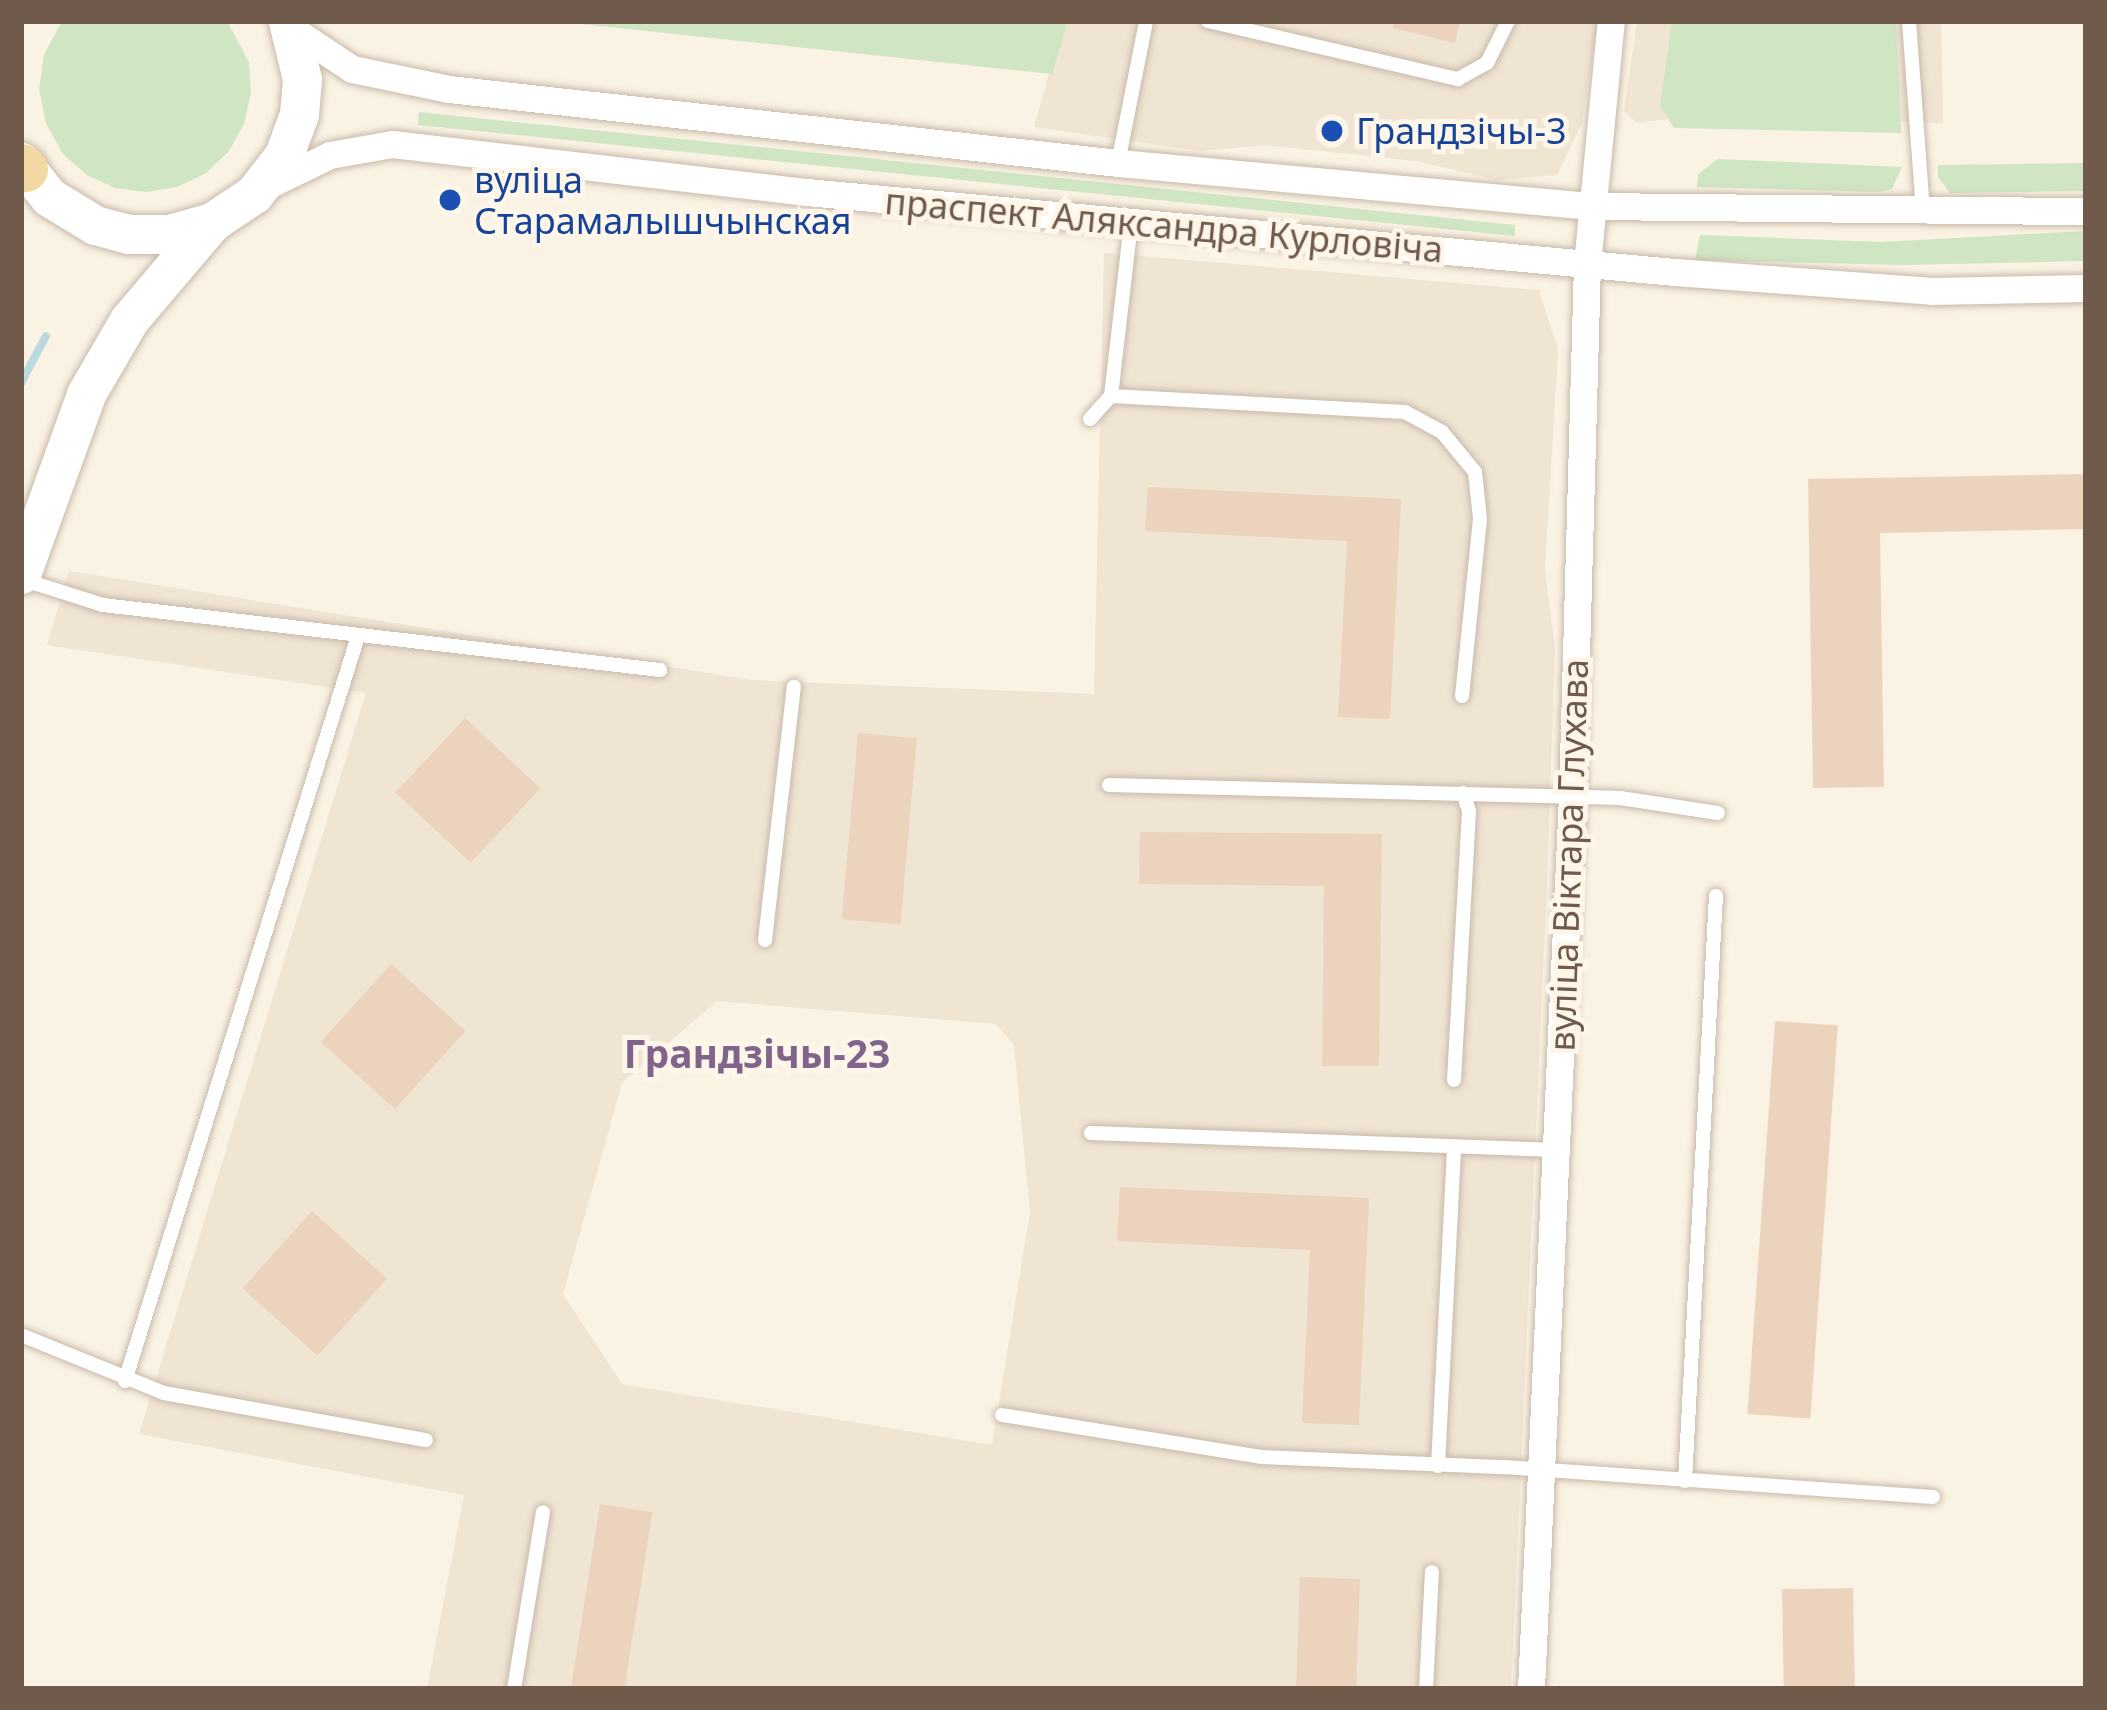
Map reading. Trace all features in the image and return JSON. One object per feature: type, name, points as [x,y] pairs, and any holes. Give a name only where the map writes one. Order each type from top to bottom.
[{"type":"main road","points":[[21,577],[86,394],[129,320],[212,222],[254,194],[284,155],[298,114],[302,79],[290,25]]},
{"type":"main road","points":[[22,166],[49,197],[95,225],[129,234],[169,234],[212,222]]},
{"type":"street","name":"вуліца Віктара Глухава","points":[[1531,1689],[1572,797],[1587,264],[1611,21]]},
{"type":"street","name":"праспект Аляксандра Курловіча","points":[[290,25],[352,69],[398,81],[1118,163],[1592,206],[2086,211]]},
{"type":"street","name":"праспект Аляксандра Курловіча","points":[[254,194],[330,155],[392,144],[1131,222],[1587,264],[1932,291],[2086,288]]},
{"type":"lane","points":[[1118,163],[1146,21]]},
{"type":"lane","points":[[1208,21],[1458,79],[1486,63],[1508,21]]},
{"type":"lane","points":[[1909,21],[1923,212]]},
{"type":"lane","points":[[1090,418],[1112,397],[1131,222]]},
{"type":"lane","points":[[1112,397],[1405,412],[1442,432],[1475,472],[1480,519],[1462,696]]},
{"type":"lane","points":[[21,577],[104,605],[660,670]]},
{"type":"lane","points":[[125,1381],[358,636]]},
{"type":"lane","points":[[765,940],[794,687]]},
{"type":"lane","points":[[1109,784],[1572,797],[1718,813]]},
{"type":"lane","points":[[1454,1080],[1469,812],[1463,793]]},
{"type":"lane","points":[[1685,1480],[1716,896]]},
{"type":"lane","points":[[1091,1133],[1557,1150]]},
{"type":"lane","points":[[1438,1466],[1454,1146]]},
{"type":"lane","points":[[21,1335],[164,1393],[426,1440]]},
{"type":"lane","points":[[1003,1415],[1262,1457],[1934,1497]]},
{"type":"lane","points":[[514,1689],[543,1512]]},
{"type":"lane","points":[[1426,1689],[1432,1572]]},
{"type":"shaded area","points":[[1064,21],[1598,21],[1582,123],[1557,175],[1498,180],[1415,161],[1265,145],[1199,151],[1034,127]]},
{"type":"shaded area","points":[[1637,21],[1941,21],[1943,123],[1690,116],[1637,123],[1624,111]]},
{"type":"shaded area","points":[[1104,253],[1539,290],[1558,350],[1545,570],[1555,647],[1511,1689],[427,1689],[464,1495],[139,1434],[366,693],[47,645],[69,571],[752,680],[1094,694]],"holes":[[[717,1001],[996,1024],[1014,1045],[1030,1213],[992,1445],[622,1384],[563,1294],[622,1083]]]},
{"type":"green space","points":[[62,21],[227,21],[249,62],[251,93],[244,124],[229,151],[206,173],[177,187],[146,192],[115,188],[87,175],[63,154],[46,123],[39,89],[44,55]]},
{"type":"green space","points":[[553,21],[1068,21],[1052,74]]},
{"type":"green space","points":[[1672,21],[1896,21],[1901,133],[1674,128],[1660,106]]},
{"type":"green space","points":[[419,112],[1515,225],[1515,236],[418,125]]},
{"type":"green space","points":[[1718,159],[1902,167],[1892,189],[1878,192],[1697,187],[1698,174]]},
{"type":"green space","points":[[2086,163],[2086,191],[1950,193],[1938,177],[1938,165]]},
{"type":"green space","points":[[2086,231],[2086,261],[1903,265],[1695,260],[1700,235],[1881,242]]},
{"type":"building","points":[[1394,21],[1460,21],[1455,43],[1393,28]]},
{"type":"building","points":[[2086,474],[2086,529],[1880,533],[1884,787],[1813,788],[1808,479]]},
{"type":"building","points":[[1148,487],[1401,499],[1390,719],[1338,717],[1347,541],[1145,531]]},
{"type":"building","points":[[465,718],[540,788],[471,863],[395,793]]},
{"type":"building","points":[[858,733],[917,738],[900,924],[842,919]]},
{"type":"building","points":[[1140,832],[1382,834],[1379,1066],[1322,1066],[1324,886],[1139,884]]},
{"type":"building","points":[[391,964],[465,1031],[395,1109],[321,1042]]},
{"type":"building","points":[[1775,1021],[1838,1025],[1810,1418],[1748,1414]]},
{"type":"building","points":[[1120,1187],[1369,1198],[1359,1425],[1302,1423],[1310,1250],[1117,1241]]},
{"type":"building","points":[[312,1211],[387,1279],[317,1356],[242,1288]]},
{"type":"building","points":[[600,1504],[652,1512],[624,1689],[571,1689]]},
{"type":"building","points":[[1300,1577],[1360,1579],[1356,1689],[1296,1689]]},
{"type":"building","points":[[1853,1588],[1855,1689],[1784,1689],[1782,1589]]},
{"type":"waterway","points":[[21,383],[46,336]]},
{"type":"place","name":"Грандзічы-3","points":[[1332,131]]},
{"type":"place","name":"вуліца Старамалышчынская","points":[[450,200]]},
{"type":"district","name":"Грандзічы-23","points":[[757,1053]]}]
